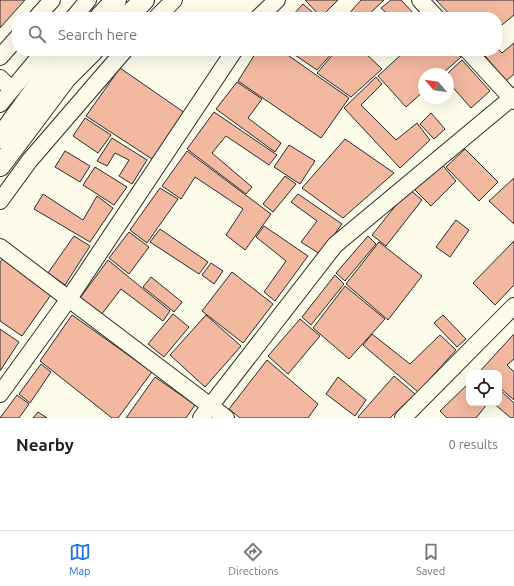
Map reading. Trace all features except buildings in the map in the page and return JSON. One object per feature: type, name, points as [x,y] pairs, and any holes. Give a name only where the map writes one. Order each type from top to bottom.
[{"type":"main road","points":[[105,12],[116,0]]},
{"type":"main road","points":[[132,12],[144,0]]},
{"type":"main road","points":[[0,138],[48,72],[63,56]]},
{"type":"main road","points":[[0,166],[66,78],[88,56]]},
{"type":"street","points":[[41,12],[52,0]]},
{"type":"street","points":[[78,12],[88,0]]},
{"type":"street","points":[[162,12],[174,0]]},
{"type":"street","points":[[264,12],[277,0]]},
{"type":"street","points":[[420,0],[431,12]]},
{"type":"street","points":[[0,57],[12,44]]},
{"type":"street","points":[[0,104],[6,84],[38,56]]},
{"type":"street","points":[[0,201],[30,160],[120,56]]},
{"type":"street","points":[[0,394],[68,300],[231,56]]},
{"type":"street","points":[[206,412],[336,245],[513,98],[473,56]]},
{"type":"street","points":[[0,247],[206,412],[226,418]]},
{"type":"street","points":[[403,418],[514,306]]}]
